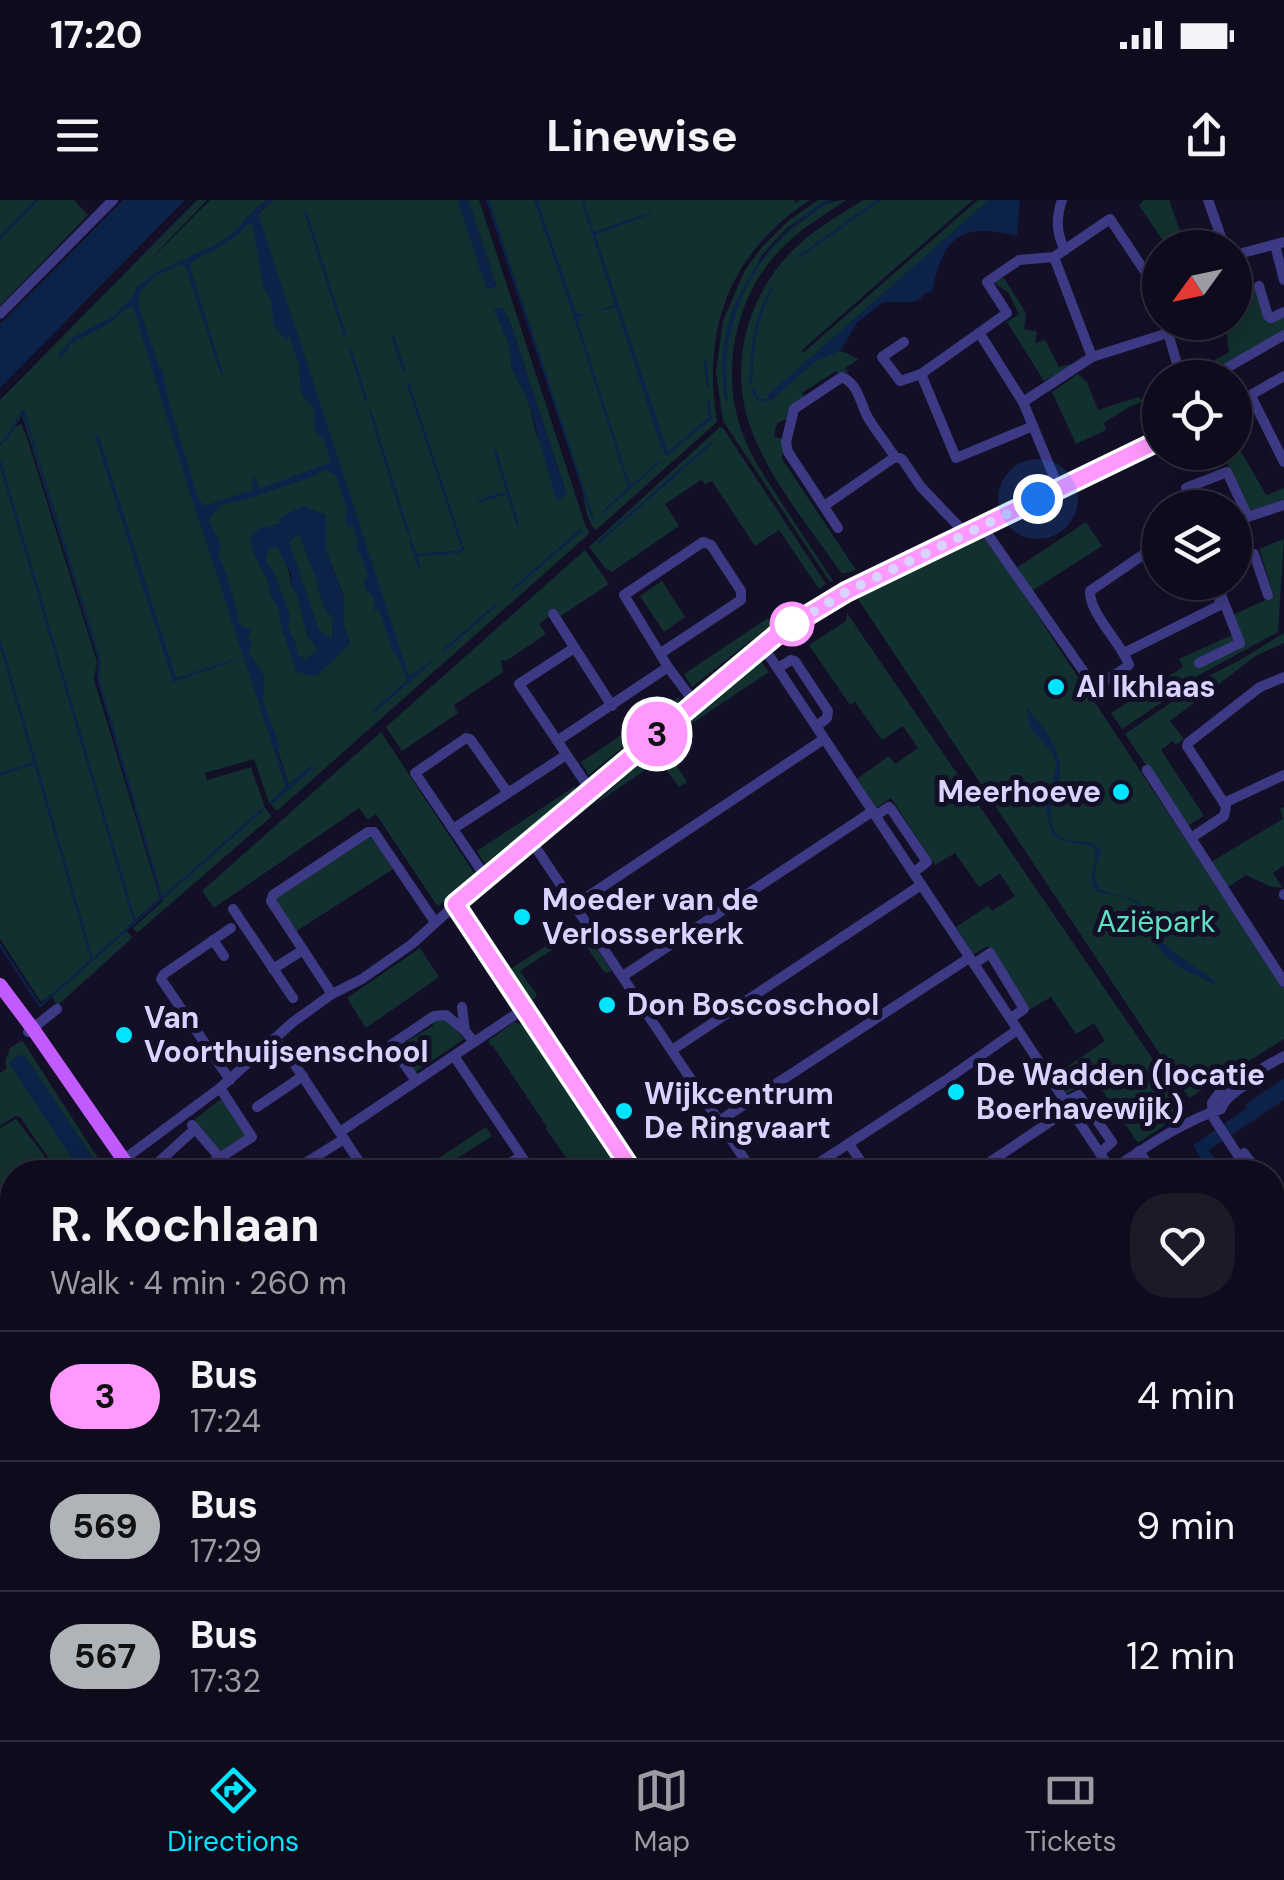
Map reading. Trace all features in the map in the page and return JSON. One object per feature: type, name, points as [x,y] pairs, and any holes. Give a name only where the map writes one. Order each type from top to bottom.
[{"type":"main road","points":[[3,990],[35,1027],[119,1160]]},
{"type":"street","points":[[0,314],[113,200]]},
{"type":"street","points":[[1062,200],[1057,222],[1065,250]]},
{"type":"street","points":[[1208,200],[1219,230]]},
{"type":"street","points":[[904,342],[882,357],[900,382],[921,374],[1007,313],[987,282],[1019,260],[1054,257],[1110,219],[1142,263]]},
{"type":"street","points":[[1252,250],[1280,243],[1284,280]]},
{"type":"street","points":[[1054,257],[1092,357]]},
{"type":"street","points":[[1259,286],[1268,316],[1284,312]]},
{"type":"street","points":[[980,334],[1023,402],[1059,489]]},
{"type":"street","points":[[1242,360],[1284,336]]},
{"type":"street","points":[[1023,402],[1092,357],[1142,337]]},
{"type":"street","points":[[921,374],[956,458],[1033,426]]},
{"type":"street","points":[[838,528],[788,452],[786,442],[794,409],[842,376],[864,403],[865,412],[895,457],[902,459],[921,487],[966,534]]},
{"type":"street","points":[[1252,395],[1284,376]]},
{"type":"street","points":[[1252,398],[1284,462]]},
{"type":"street","points":[[133,1160],[293,1022],[412,944],[762,645],[846,592],[1142,449]]},
{"type":"street","points":[[824,506],[895,457]]},
{"type":"street","points":[[1186,488],[1226,472],[1235,490]]},
{"type":"street","points":[[1252,516],[1284,505]]},
{"type":"street","points":[[982,526],[1084,672]]},
{"type":"street","points":[[660,653],[741,600],[741,592],[711,545],[702,542],[624,595],[668,667],[694,702]]},
{"type":"street","points":[[1252,555],[1268,596]]},
{"type":"street","points":[[1094,688],[1129,665],[1090,602],[1090,591],[1142,558]]},
{"type":"street","points":[[1124,653],[1218,606],[1220,600]]},
{"type":"street","points":[[1199,663],[1240,644],[1222,600]]},
{"type":"street","points":[[553,614],[612,706]]},
{"type":"street","points":[[762,645],[1104,1160]]},
{"type":"street","points":[[574,648],[518,684],[591,791]]},
{"type":"street","points":[[778,668],[795,661],[828,711],[817,726]]},
{"type":"street","points":[[557,741],[668,667]]},
{"type":"street","points":[[1197,834],[1224,816],[1226,807],[1188,743],[1260,686],[1284,678]]},
{"type":"street","points":[[488,879],[415,773],[466,738],[508,793]]},
{"type":"street","points":[[576,905],[824,739]]},
{"type":"street","points":[[454,829],[566,755]]},
{"type":"street","points":[[1148,770],[1284,982]]},
{"type":"street","points":[[1224,803],[1284,775]]},
{"type":"street","points":[[623,976],[889,807],[927,862],[914,872]]},
{"type":"street","points":[[332,994],[271,901],[274,895],[368,832],[374,832],[435,922]]},
{"type":"street","points":[[532,842],[745,1160]]},
{"type":"street","points":[[672,1050],[921,885]]},
{"type":"street","points":[[455,904],[625,1160]]},
{"type":"street","points":[[232,909],[292,998]]},
{"type":"street","points":[[230,1080],[162,978],[231,928]]},
{"type":"street","points":[[213,940],[224,956]]},
{"type":"street","points":[[274,970],[303,950]]},
{"type":"street","points":[[719,1122],[971,961],[990,954],[1024,1009],[1011,1018]]},
{"type":"street","points":[[462,1007],[465,1030]]},
{"type":"street","points":[[308,1160],[525,1008]]},
{"type":"street","points":[[35,1027],[57,1010]]},
{"type":"street","points":[[416,1082],[391,1046],[434,1016],[446,1015],[474,1042]]},
{"type":"street","points":[[824,1160],[1017,1030]]},
{"type":"street","points":[[274,1039],[358,1160]]},
{"type":"street","points":[[454,1056],[524,1160]]},
{"type":"street","points":[[1242,1160],[1212,1102],[1220,1092],[1284,1056]]},
{"type":"street","points":[[257,1107],[303,1076]]},
{"type":"street","points":[[217,1160],[252,1137],[220,1088]]},
{"type":"street","points":[[991,1160],[1067,1105]]},
{"type":"street","points":[[1126,1160],[1197,1117],[1216,1110]]},
{"type":"street","points":[[184,1115],[220,1158]]},
{"type":"street","points":[[161,1160],[195,1129]]},
{"type":"street","points":[[1230,1138],[1248,1160]]},
{"type":"street","points":[[849,1144],[860,1160]]},
{"type":"street","points":[[1140,1151],[1146,1160]]},
{"type":"street","points":[[515,1160],[521,1156]]},
{"type":"green space","points":[[0,200],[74,200],[88,215],[0,306]]},
{"type":"green space","points":[[197,200],[207,200],[138,272],[210,200],[268,200],[232,234],[193,257],[221,246],[274,200],[458,200],[487,289],[496,285],[468,200],[479,200],[590,533],[277,811],[271,805],[290,788],[277,748],[274,750],[286,787],[269,803],[254,759],[205,773],[207,780],[251,767],[265,808],[272,816],[137,933],[133,928],[163,901],[98,681],[100,666],[22,416],[14,428],[21,424],[26,435],[97,662],[94,679],[160,898],[125,929],[131,939],[57,1006],[51,994],[41,1002],[0,939],[0,400]],"holes":[[[503,308],[511,325],[566,492],[536,433],[528,400],[512,369],[509,344],[495,310]],[[326,516],[326,551],[344,597],[344,625],[350,643],[297,672],[317,651],[308,637],[296,591],[291,587],[270,526]]]},
{"type":"green space","points":[[489,200],[810,200],[759,244],[728,296],[718,325],[714,356],[717,422],[596,530],[588,516],[582,488],[593,519]]},
{"type":"green space","points":[[818,200],[826,200],[787,228],[762,255],[731,314],[723,357],[724,391],[726,401],[725,363],[733,321],[760,264],[815,211],[846,200],[794,236],[764,270],[742,315],[732,364],[736,413],[747,445],[833,581],[830,582],[723,421],[716,372],[723,321],[745,270],[788,221]]},
{"type":"green space","points":[[863,200],[973,200],[803,353],[978,200],[989,200],[768,396],[772,400],[802,371],[828,354],[839,351],[859,359],[845,368],[849,374],[839,375],[836,371],[802,393],[805,398],[789,410],[787,419],[777,423],[774,436],[784,440],[782,459],[856,570],[842,574],[773,475],[755,439],[746,414],[741,363],[752,314],[777,269],[810,235]]},
{"type":"green space","points":[[1144,200],[1169,200],[1180,230],[1156,230],[1139,205]]},
{"type":"green space","points":[[1004,278],[1026,313],[1024,329],[1037,332],[1035,343],[1045,340],[1059,367],[1079,362],[1044,381],[1007,322],[1019,314],[1008,292],[993,280]]},
{"type":"green space","points":[[1252,283],[1264,320],[1284,314],[1284,331],[1231,360],[1215,360],[1229,352],[1227,340],[1252,340]]},
{"type":"green space","points":[[1078,374],[1087,382],[1098,410],[1138,397],[1142,402],[1104,423],[1106,430],[1076,444],[1052,392]]},
{"type":"green space","points":[[720,427],[826,584],[819,589],[779,530],[755,546],[712,481],[705,484],[701,480],[665,504],[679,526],[612,572],[589,547]]},
{"type":"green space","points":[[1230,470],[1252,470],[1266,495],[1284,488],[1284,500],[1252,511],[1252,490],[1239,490]]},
{"type":"green space","points":[[1086,522],[1102,546],[1030,592],[1015,569]]},
{"type":"green space","name":"Aziëpark","points":[[982,532],[1284,988],[1284,1039],[1189,1098],[858,599],[922,560]]},
{"type":"green space","points":[[299,534],[318,589],[333,617],[332,639],[319,631],[288,541]]},
{"type":"green space","points":[[1284,539],[1278,632],[1190,680],[1122,729],[1111,713],[1183,667],[1179,659],[1232,635],[1226,618],[1274,596],[1259,549]]},
{"type":"green space","points":[[585,550],[609,584],[556,619],[552,614],[539,624],[546,634],[506,661],[501,660],[503,672],[454,705],[458,713],[402,751],[386,727]]},
{"type":"green space","points":[[662,581],[685,617],[664,632],[640,596]]},
{"type":"green space","points":[[847,613],[1181,1100],[1173,1105],[1175,1113],[1162,1127],[1138,1143],[1093,1077],[1067,1094],[1055,1075],[1105,1041],[1094,1023],[1076,1034],[1051,997],[1029,1010],[988,946],[974,954],[956,927],[988,906],[992,911],[1015,896],[1000,874],[979,887],[955,853],[935,865],[891,798],[876,808],[857,779],[889,756],[895,764],[918,748],[903,726],[882,740],[855,702],[850,705],[809,645],[846,621]]},
{"type":"green space","points":[[768,618],[772,624],[692,687],[684,674]]},
{"type":"green space","points":[[1284,633],[1284,643],[1257,655],[1170,721],[1184,739],[1161,750],[1204,816],[1187,826],[1125,734],[1193,684]]},
{"type":"green space","points":[[760,659],[769,672],[670,738],[664,746],[687,782],[679,787],[657,758],[592,806]]},
{"type":"green space","points":[[679,697],[679,701],[589,775],[581,762]]},
{"type":"green space","points":[[381,732],[474,873],[439,906],[376,814],[368,820],[359,808],[214,908],[202,891]]},
{"type":"green space","points":[[575,786],[575,790],[485,864],[477,851]]},
{"type":"green space","points":[[1284,807],[1284,865],[1273,873],[1283,888],[1246,875],[1228,887],[1211,862],[1283,819],[1280,809]]},
{"type":"green space","points":[[368,837],[393,869],[295,932],[276,899]]},
{"type":"green space","points":[[580,924],[612,971],[606,973],[602,969],[577,933],[520,971],[537,995],[531,1003],[509,970]]},
{"type":"green space","points":[[420,948],[439,977],[366,1028],[347,998]]},
{"type":"green space","points":[[432,1019],[446,1019],[464,1039],[414,1073],[399,1046],[433,1026]]},
{"type":"green space","points":[[514,1022],[523,1025],[611,1160],[568,1160],[488,1041]]},
{"type":"green space","points":[[22,1040],[99,1160],[94,1160],[25,1057],[18,1055],[9,1063],[73,1160],[50,1160],[20,1117],[0,1126],[0,1073],[7,1068],[10,1048]]},
{"type":"green space","points":[[222,1098],[245,1133],[223,1153],[193,1121]]},
{"type":"green space","points":[[16,1119],[47,1160],[0,1160],[0,1128]]},
{"type":"green space","points":[[486,1127],[492,1136],[455,1160],[435,1160]]},
{"type":"water","points":[[123,200],[185,200],[0,388],[0,324]]},
{"type":"water","points":[[274,200],[258,213],[409,676],[438,657],[374,713],[407,680],[379,609],[374,611],[374,598],[365,589],[364,578],[369,579],[356,549],[352,524],[348,528],[347,510],[336,476],[324,470],[221,505],[208,520],[218,538],[221,551],[217,554],[231,588],[239,624],[251,631],[247,638],[251,643],[249,653],[264,676],[263,702],[289,784],[311,766],[314,768],[271,805],[286,787],[133,306],[58,355],[73,337],[112,317],[132,298],[136,288],[157,272],[221,242],[253,211]],"holes":[[[249,223],[253,226],[274,326],[286,340],[290,336],[299,366],[301,393],[314,409],[314,430],[324,439],[331,462],[260,489],[255,477],[253,490],[204,506],[198,498],[162,370],[138,305],[140,291],[157,275],[181,265],[186,267],[223,374],[190,267],[192,261],[218,248]]]},
{"type":"water","points":[[458,200],[468,200],[496,286],[487,290]]},
{"type":"water","points":[[486,200],[489,200],[592,520]]},
{"type":"water","points":[[534,200],[576,313],[586,314],[577,319],[629,483],[633,484],[661,462],[602,514],[628,487]]},
{"type":"water","points":[[581,200],[594,232],[651,212],[595,235],[668,452],[709,417],[709,400],[712,419],[667,456],[616,307],[594,312],[615,304]]},
{"type":"water","points":[[826,200],[832,200],[776,244],[748,284],[731,328],[726,401],[722,371],[725,341],[744,286],[760,261],[780,238],[802,218]]},
{"type":"water","points":[[989,200],[1020,200],[1017,236],[982,231],[958,238],[942,258],[932,292],[912,302],[883,302],[857,323],[840,351],[816,361],[771,400],[767,396]]},
{"type":"water","points":[[503,308],[566,493],[561,499],[556,499],[528,400],[512,369],[509,344],[494,309]]},
{"type":"water","points":[[98,434],[176,678],[234,661],[173,682],[95,436]]},
{"type":"water","points":[[303,506],[326,515],[326,551],[344,598],[344,625],[350,644],[316,676],[297,672],[281,627],[279,609],[270,595],[250,537],[260,528],[278,525],[281,517]],"holes":[[[299,534],[326,611],[333,617],[332,638],[319,631],[289,542]],[[277,547],[291,574],[291,587],[296,591],[308,637],[317,651],[306,659],[298,655],[288,627],[290,615],[265,559],[267,549]]]},
{"type":"water","points":[[1026,707],[1048,735],[1059,760],[1060,777],[1050,815],[1054,830],[1064,839],[1096,846],[1101,851],[1095,874],[1099,887],[1131,898],[1142,906],[1166,945],[1216,982],[1214,985],[1166,956],[1134,902],[1096,891],[1092,880],[1095,849],[1063,840],[1052,834],[1046,809],[1057,765],[1052,752],[1031,729]]},
{"type":"water","points":[[18,1055],[25,1057],[94,1160],[73,1160],[9,1063]]},
{"type":"water","points":[[1284,1078],[1284,1100],[1209,1150],[1216,1160],[1201,1160],[1193,1145],[1247,1108],[1246,1104]]},
{"type":"waterway","points":[[0,238],[37,200]]},
{"type":"waterway","points":[[800,256],[879,200]]},
{"type":"waterway","points":[[305,211],[345,335]]},
{"type":"waterway","points":[[751,384],[755,334],[772,288]]},
{"type":"waterway","points":[[393,337],[404,371]]},
{"type":"waterway","points":[[351,351],[366,400]]},
{"type":"waterway","points":[[705,362],[708,386]]},
{"type":"waterway","points":[[408,384],[463,549],[415,555]]},
{"type":"waterway","points":[[753,389],[757,399],[769,399]]},
{"type":"waterway","points":[[23,411],[99,659],[98,679],[162,899]]},
{"type":"waterway","points":[[370,411],[408,532]]},
{"type":"waterway","points":[[0,444],[22,413]]},
{"type":"waterway","points":[[599,542],[711,443]]},
{"type":"waterway","points":[[495,450],[518,525]]},
{"type":"waterway","points":[[0,462],[135,923]]},
{"type":"waterway","points":[[479,501],[506,493]]},
{"type":"waterway","points":[[513,589],[581,530]]},
{"type":"waterway","points":[[410,540],[419,566]]},
{"type":"waterway","points":[[444,650],[496,605]]},
{"type":"waterway","points":[[0,642],[92,959]]},
{"type":"waterway","points":[[0,774],[33,763]]},
{"type":"waterway","points":[[0,945],[40,1006],[262,810]]},
{"type":"bus line","name":"3","points":[[625,1160],[455,904],[780,632],[846,592],[1142,449]]},
{"type":"place","name":"Al Ikhlaas","points":[[1056,687]]},
{"type":"place","name":"Meerhoeve","points":[[1121,792]]},
{"type":"place","name":"Moeder van de Verlosserkerk","points":[[522,917]]},
{"type":"place","name":"Don Boscoschool","points":[[607,1005]]},
{"type":"place","name":"Van Voorthuijsenschool","points":[[124,1035]]},
{"type":"place","name":"De Wadden (locatie Boerhavewijk)","points":[[956,1092]]},
{"type":"place","name":"Wijkcentrum De Ringvaart","points":[[624,1111]]},
{"type":"route","points":[[792,624],[780,632],[846,592],[1038,499]]}]
